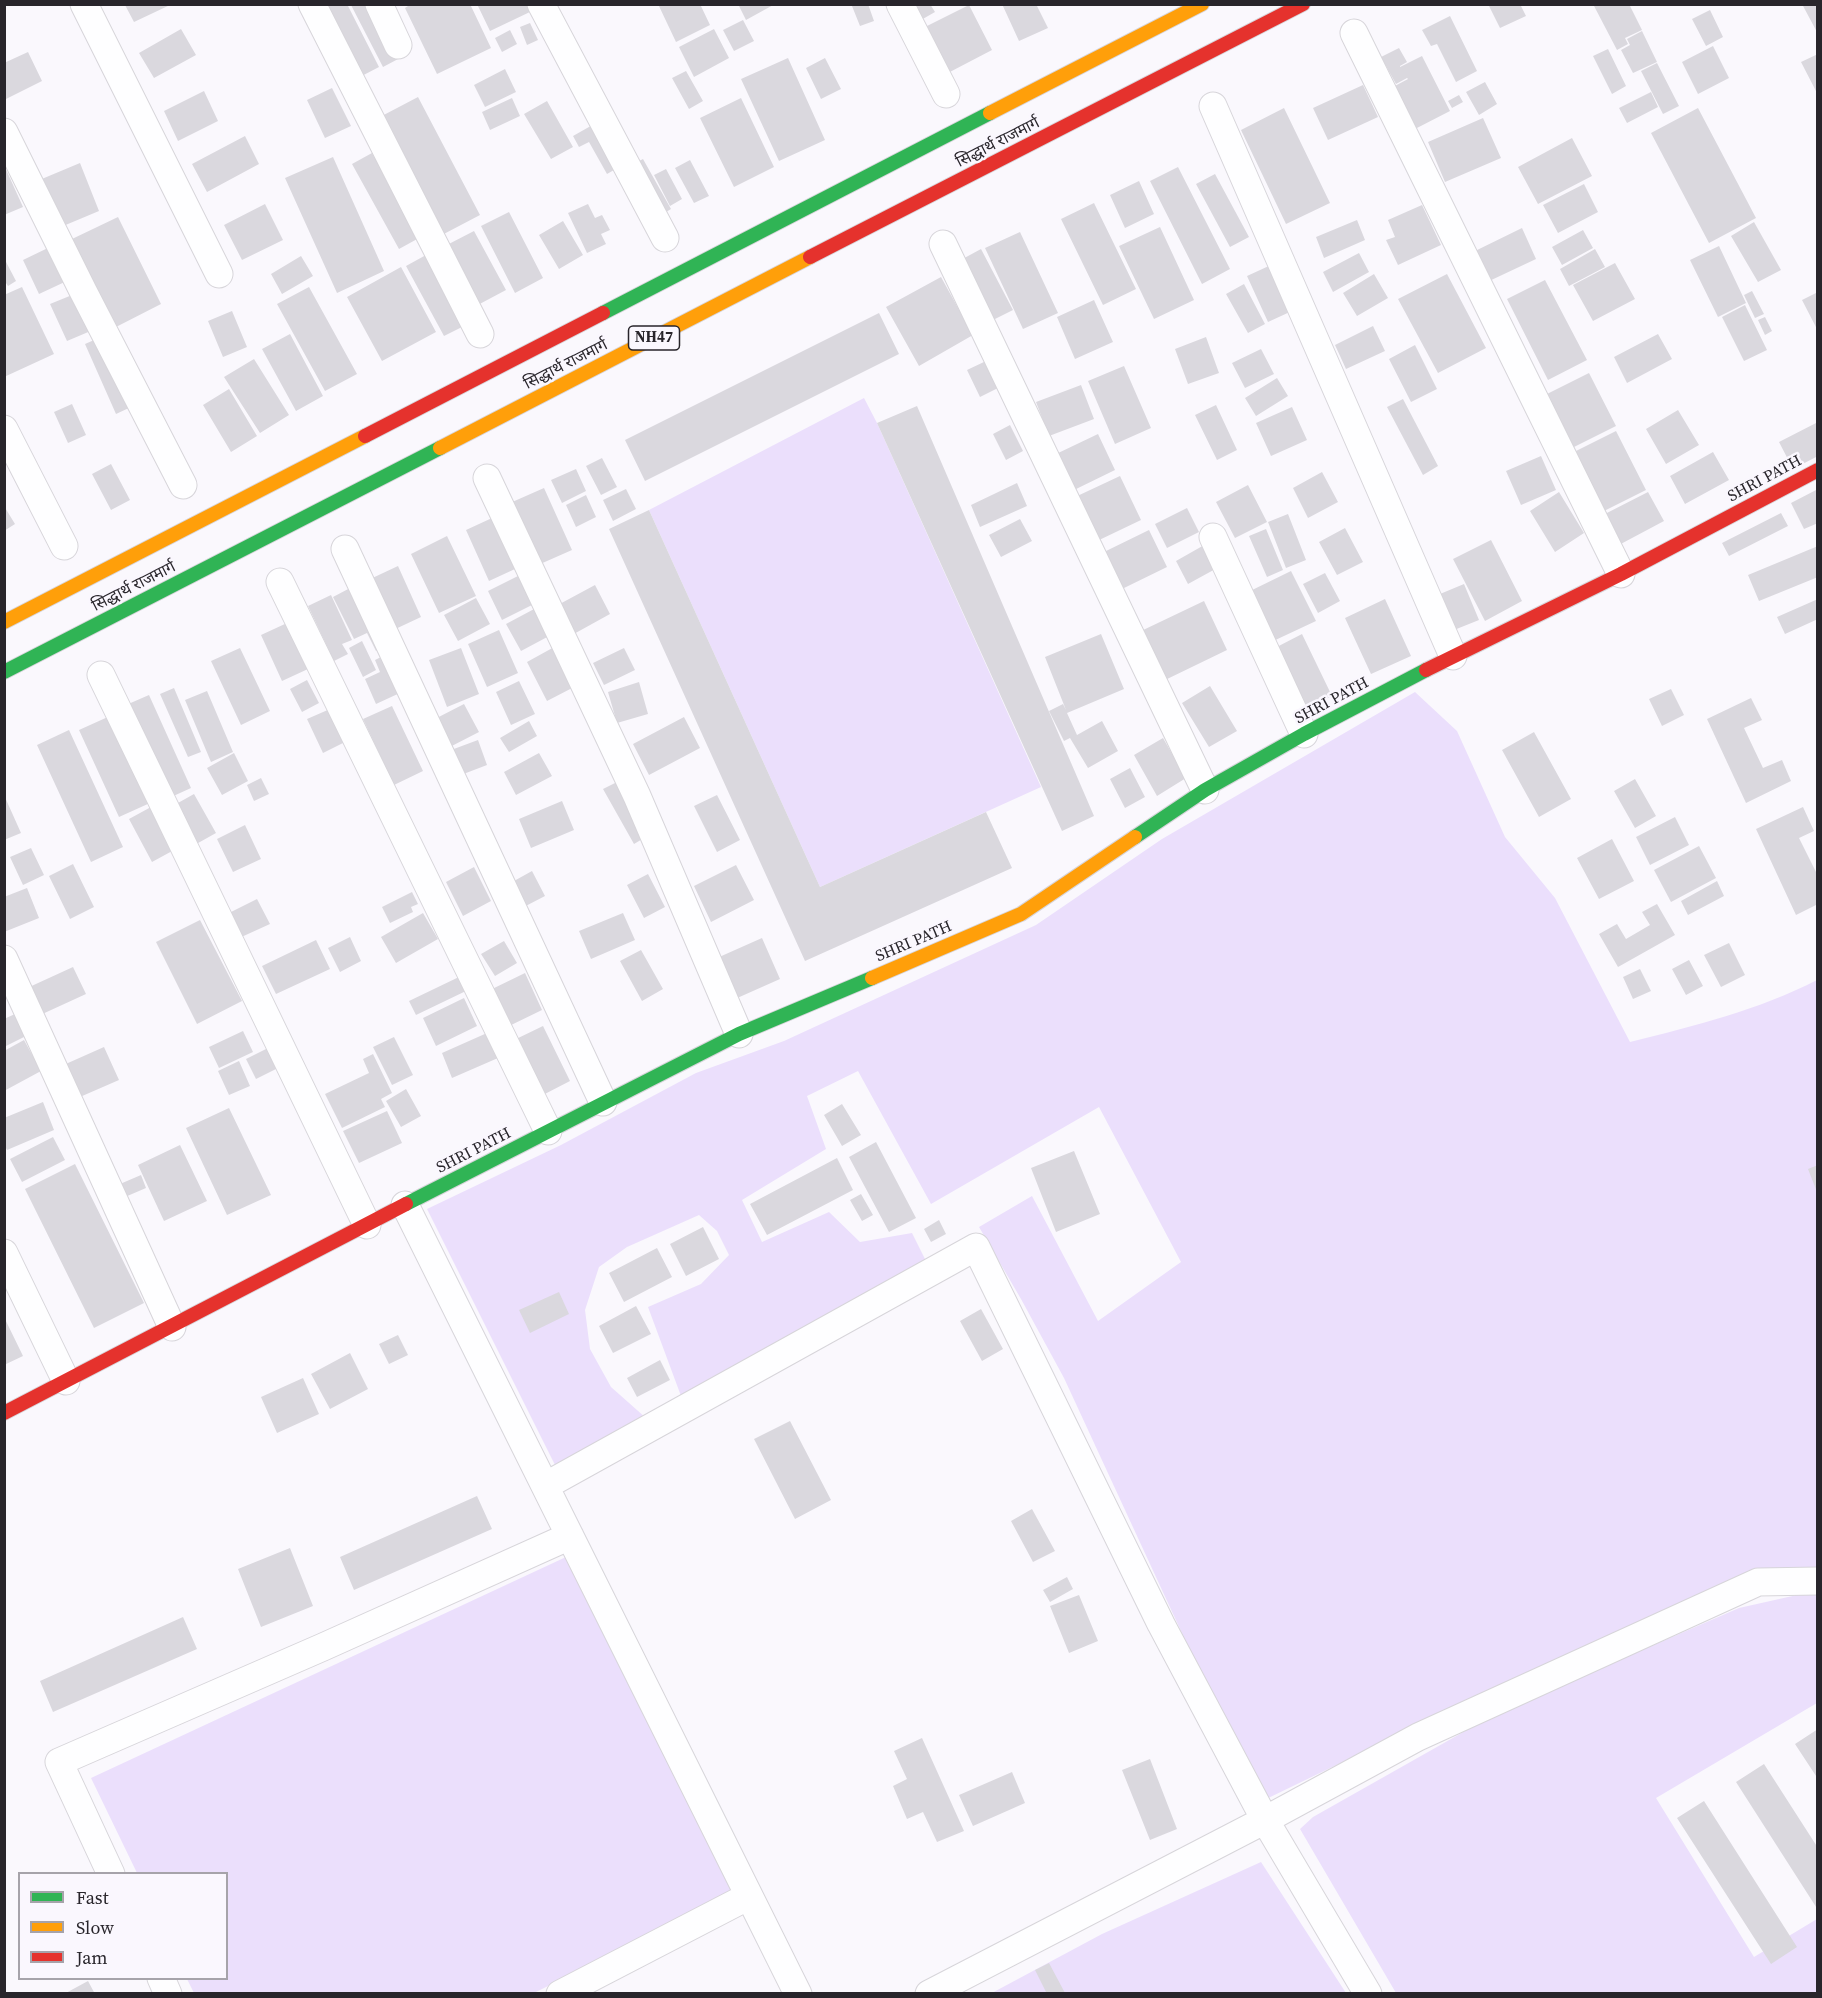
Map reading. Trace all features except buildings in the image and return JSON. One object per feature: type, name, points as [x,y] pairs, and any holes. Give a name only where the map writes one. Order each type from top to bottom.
[{"type":"main road","name":"सिद्धार्थ राजमार्ग","points":[[4,622],[1202,4]]},
{"type":"main road","name":"सिद्धार्थ राजमार्ग","points":[[4,672],[1303,4]]},
{"type":"main road","name":"SHRI PATH","points":[[4,1413],[603,1102],[739,1034],[1021,914],[1205,790],[1304,734],[1453,656],[1621,574],[1818,470]]},
{"type":"street","points":[[84,4],[219,274]]},
{"type":"street","points":[[312,4],[480,334]]},
{"type":"street","points":[[379,4],[398,45]]},
{"type":"street","points":[[542,4],[665,238]]},
{"type":"street","points":[[900,4],[946,94]]},
{"type":"street","points":[[1354,33],[1621,574]]},
{"type":"street","points":[[1213,106],[1453,656]]},
{"type":"street","points":[[4,132],[183,485]]},
{"type":"street","points":[[943,244],[1205,790]]},
{"type":"street","points":[[4,429],[64,546]]},
{"type":"street","points":[[487,478],[637,796],[739,1034]]},
{"type":"street","points":[[1213,537],[1304,734]]},
{"type":"street","points":[[345,549],[603,1102]]},
{"type":"street","points":[[280,582],[548,1131]]},
{"type":"street","points":[[101,675],[367,1225]]},
{"type":"street","points":[[4,959],[172,1327]]},
{"type":"street","points":[[405,1205],[798,1994]]},
{"type":"street","points":[[545,1486],[976,1247],[1161,1624],[1265,1820],[1368,1994]]},
{"type":"street","points":[[4,1253],[66,1381]]},
{"type":"street","points":[[110,1872],[59,1762],[570,1536]]},
{"type":"street","points":[[929,1994],[1265,1820],[1418,1737],[1758,1582],[1818,1581]]},
{"type":"street","points":[[560,1994],[749,1896]]},
{"type":"street","points":[[162,1980],[168,1994]]},
{"type":"shaded area","points":[[864,398],[1041,787],[820,887],[649,510]]},
{"type":"shaded area","points":[[1415,692],[1457,731],[1505,837],[1555,898],[1630,1042],[1749,1009],[1817,980],[1817,1567],[1760,1571],[1479,1696],[1260,1802],[1064,1378],[979,1227],[1032,1196],[1098,1321],[1181,1262],[1099,1107],[931,1204],[858,1071],[807,1096],[826,1149],[742,1200],[762,1242],[829,1212],[860,1242],[912,1233],[926,1261],[681,1396],[648,1307],[701,1284],[729,1255],[717,1231],[699,1215],[627,1247],[599,1267],[585,1310],[590,1349],[611,1387],[646,1418],[557,1469],[427,1209],[561,1145],[696,1073],[784,1041],[1036,925],[1162,839]]},
{"type":"shaded area","points":[[566,1557],[737,1892],[534,1993],[194,1993],[188,1980],[228,1980],[228,1872],[137,1872],[91,1778]]},
{"type":"shaded area","points":[[1806,1593],[1817,1594],[1817,1703],[1656,1798],[1754,1957],[1817,1919],[1817,1993],[1396,1993],[1300,1829],[1313,1817],[1497,1713],[1739,1608]]},
{"type":"shaded area","points":[[1261,1862],[1346,1993],[990,1994],[1102,1934]]},
{"type":"traffic: fast","points":[[603,313],[990,113]]},
{"type":"traffic: fast","points":[[4,672],[440,448]]},
{"type":"traffic: fast","points":[[1135,837],[1205,790],[1304,734],[1426,670]]},
{"type":"traffic: fast","points":[[406,1204],[739,1034],[872,978]]},
{"type":"traffic: slow","points":[[990,113],[1202,4]]},
{"type":"traffic: slow","points":[[440,448],[810,257]]},
{"type":"traffic: slow","points":[[4,622],[365,436]]},
{"type":"traffic: slow","points":[[872,978],[1021,914],[1135,837]]},
{"type":"traffic: jam","points":[[810,257],[1303,4]]},
{"type":"traffic: jam","points":[[365,436],[603,313]]},
{"type":"traffic: jam","points":[[1426,670],[1621,574],[1818,470]]},
{"type":"traffic: jam","points":[[4,1413],[406,1204]]}]
